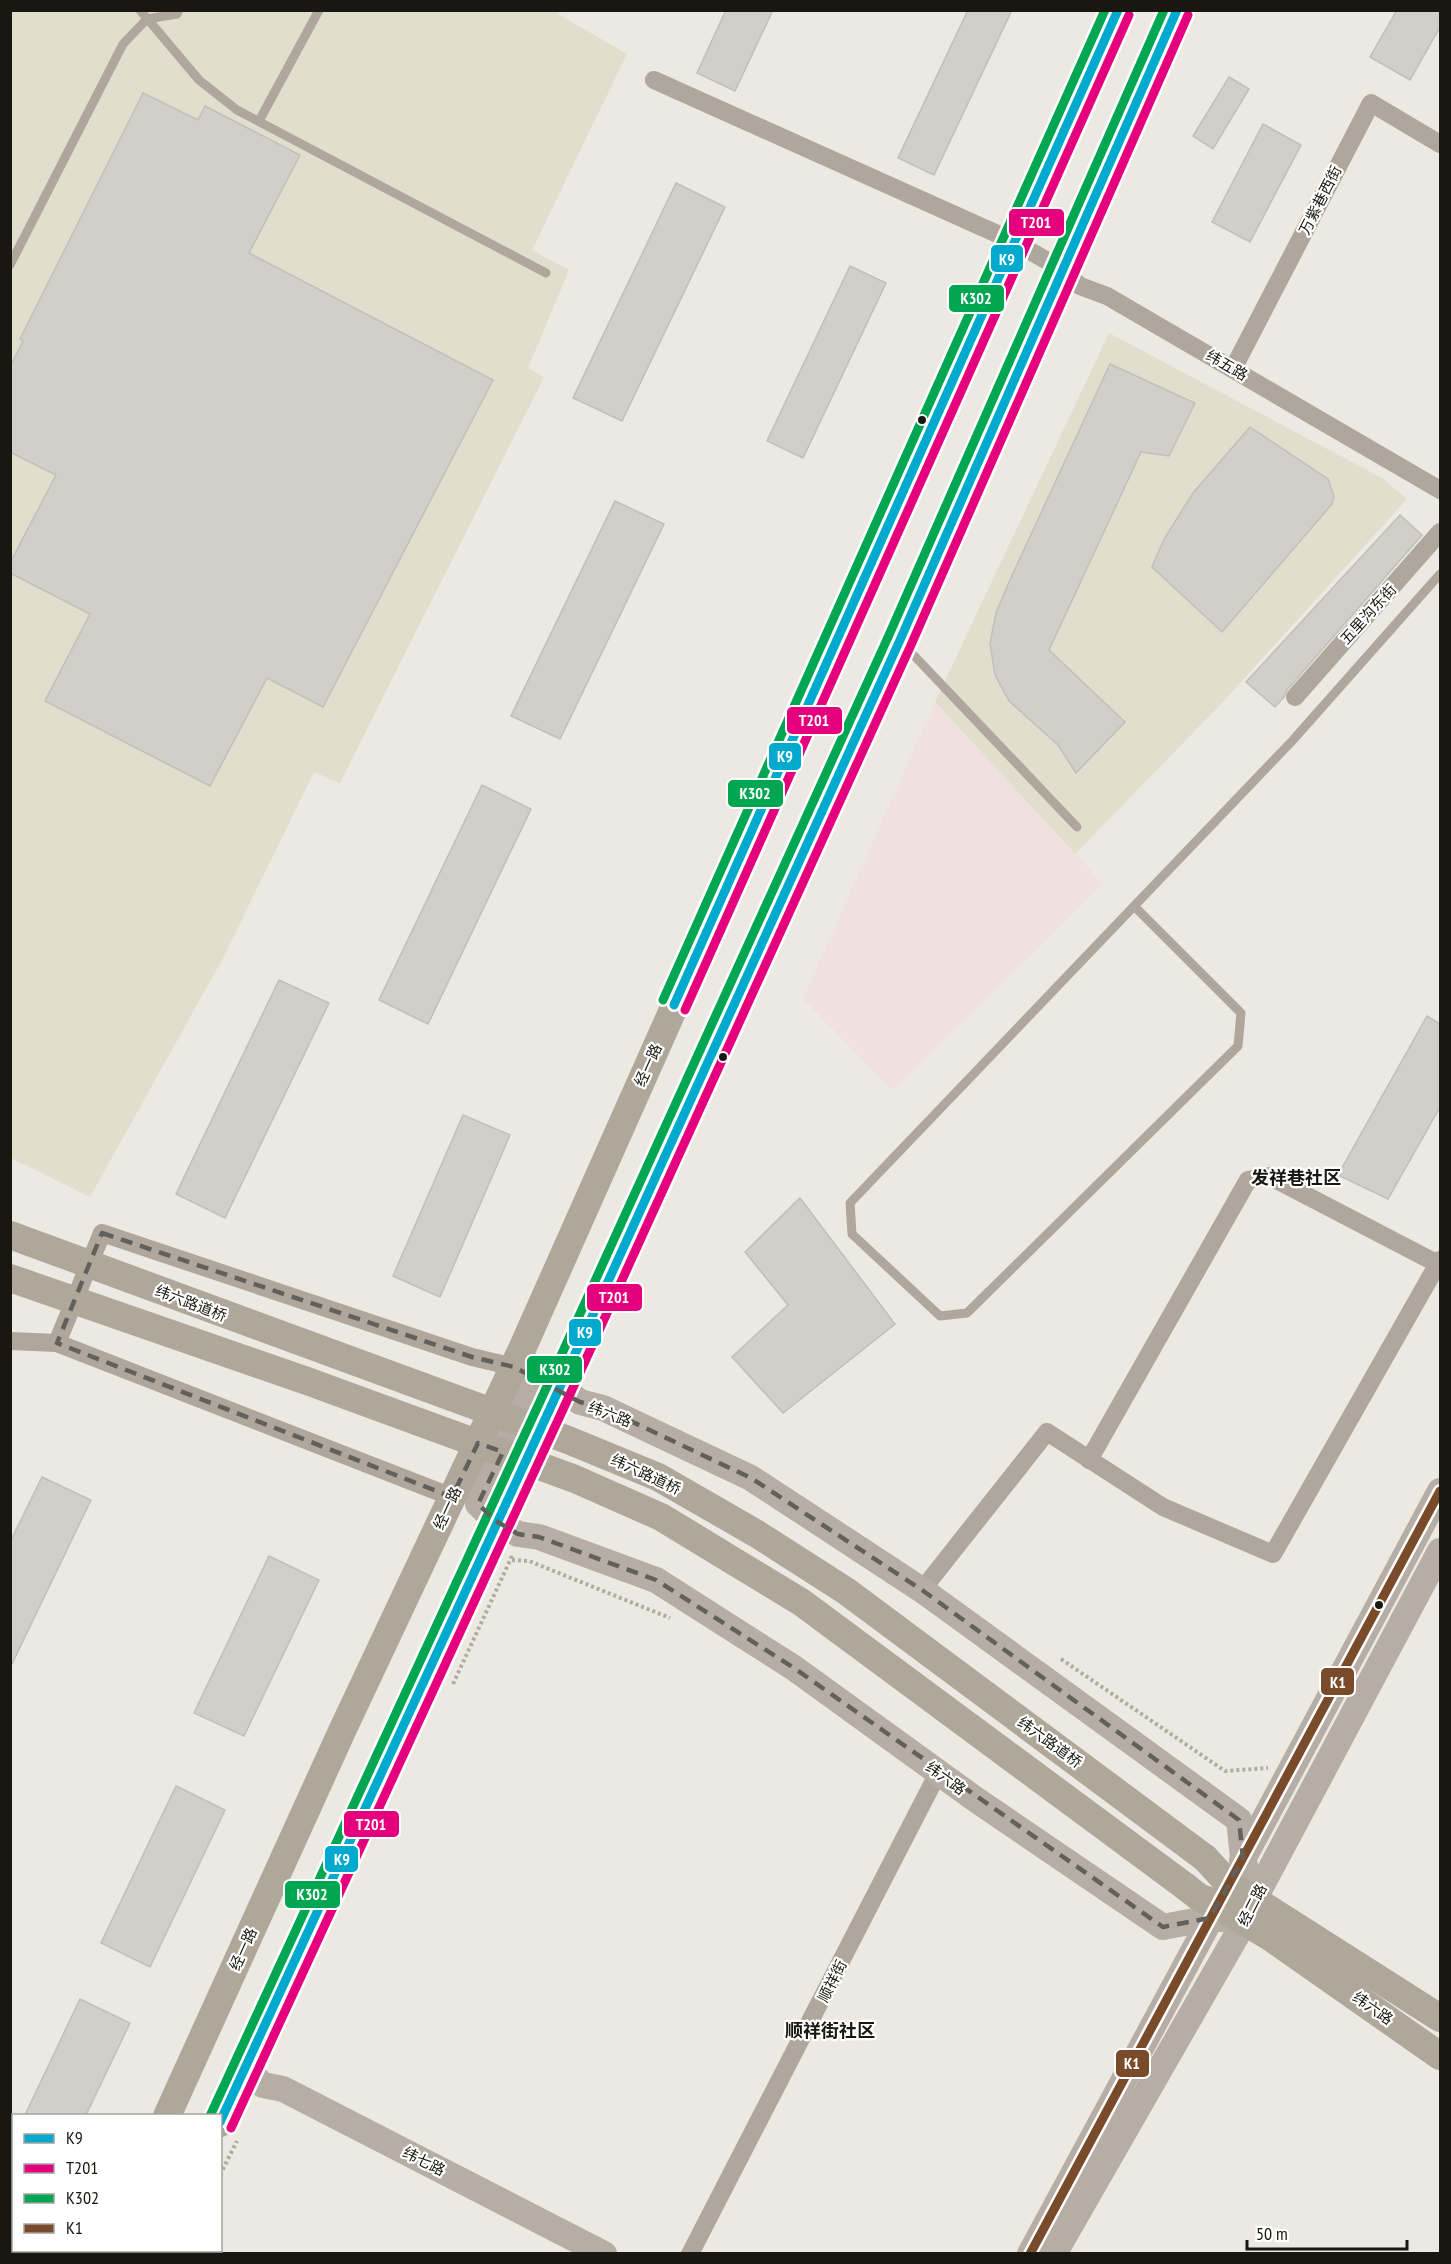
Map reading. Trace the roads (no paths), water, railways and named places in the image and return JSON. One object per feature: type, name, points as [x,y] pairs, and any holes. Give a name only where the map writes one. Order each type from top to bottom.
[{"type":"main road","name":"经一路","points":[[166,2114],[514,1366],[1013,241],[1118,10]]},
{"type":"main road","points":[[222,2119],[491,1532],[560,1387],[900,640],[1061,269],[1177,10]]},
{"type":"main road","name":"纬六路道桥","points":[[10,1235],[568,1440],[658,1477],[757,1534],[846,1591],[1205,1858]]},
{"type":"main road","name":"纬六路","points":[[10,1278],[308,1381],[564,1475],[661,1517],[801,1602],[1200,1898],[1250,1910],[1440,2018]]},
{"type":"main road","name":"纬六路","points":[[1205,1858],[1219,1902]]},
{"type":"main road","name":"纬六路","points":[[1250,1910],[1440,2056]]},
{"type":"street","name":"纬五路","points":[[654,80],[1013,241],[1061,269],[1080,286],[1107,296],[1440,490]]},
{"type":"street","name":"万紫巷西街","points":[[1233,369],[1371,103],[1440,144]]},
{"type":"street","name":"五里沟东街","points":[[1295,697],[1440,532]]},
{"type":"street","points":[[922,1590],[1047,1432],[1089,1460],[1163,1507],[1273,1554],[1439,1262],[1269,1176],[1248,1180],[1089,1460]]},
{"type":"street","points":[[57,1342],[102,1233],[472,1357],[514,1366]]},
{"type":"street","points":[[10,1341],[57,1342],[452,1497]]},
{"type":"street","name":"纬六路","points":[[514,1366],[560,1387],[580,1402],[603,1408],[751,1478],[922,1590],[1239,1820],[1250,1910],[1219,1902],[1163,1927],[938,1773],[794,1668],[656,1580],[539,1537],[491,1532],[478,1504],[532,1390],[514,1366]]},
{"type":"street","name":"经二路","points":[[1030,2253],[1440,1491]]},
{"type":"street","name":"经二路","points":[[1054,2253],[1250,1910],[1440,1551]]},
{"type":"street","name":"顺祥街","points":[[690,2253],[938,1773]]},
{"type":"street","name":"纬七路","points":[[246,2069],[263,2085],[283,2089],[604,2253]]},
{"type":"lane","points":[[140,10],[199,80],[237,110],[546,273]]},
{"type":"lane","points":[[10,265],[123,44],[147,19],[177,14],[179,10]]},
{"type":"lane","points":[[259,121],[319,10]]},
{"type":"lane","points":[[1134,906],[1241,1013],[1238,1046],[967,1314],[940,1316],[852,1234],[850,1203],[1134,906],[1293,740],[1440,574]]},
{"type":"lane","points":[[900,640],[1077,827]]},
{"type":"district","name":"发祥巷社区","points":[[1296,1177]]},
{"type":"district","name":"顺祥街社区","points":[[830,2030]]}]
